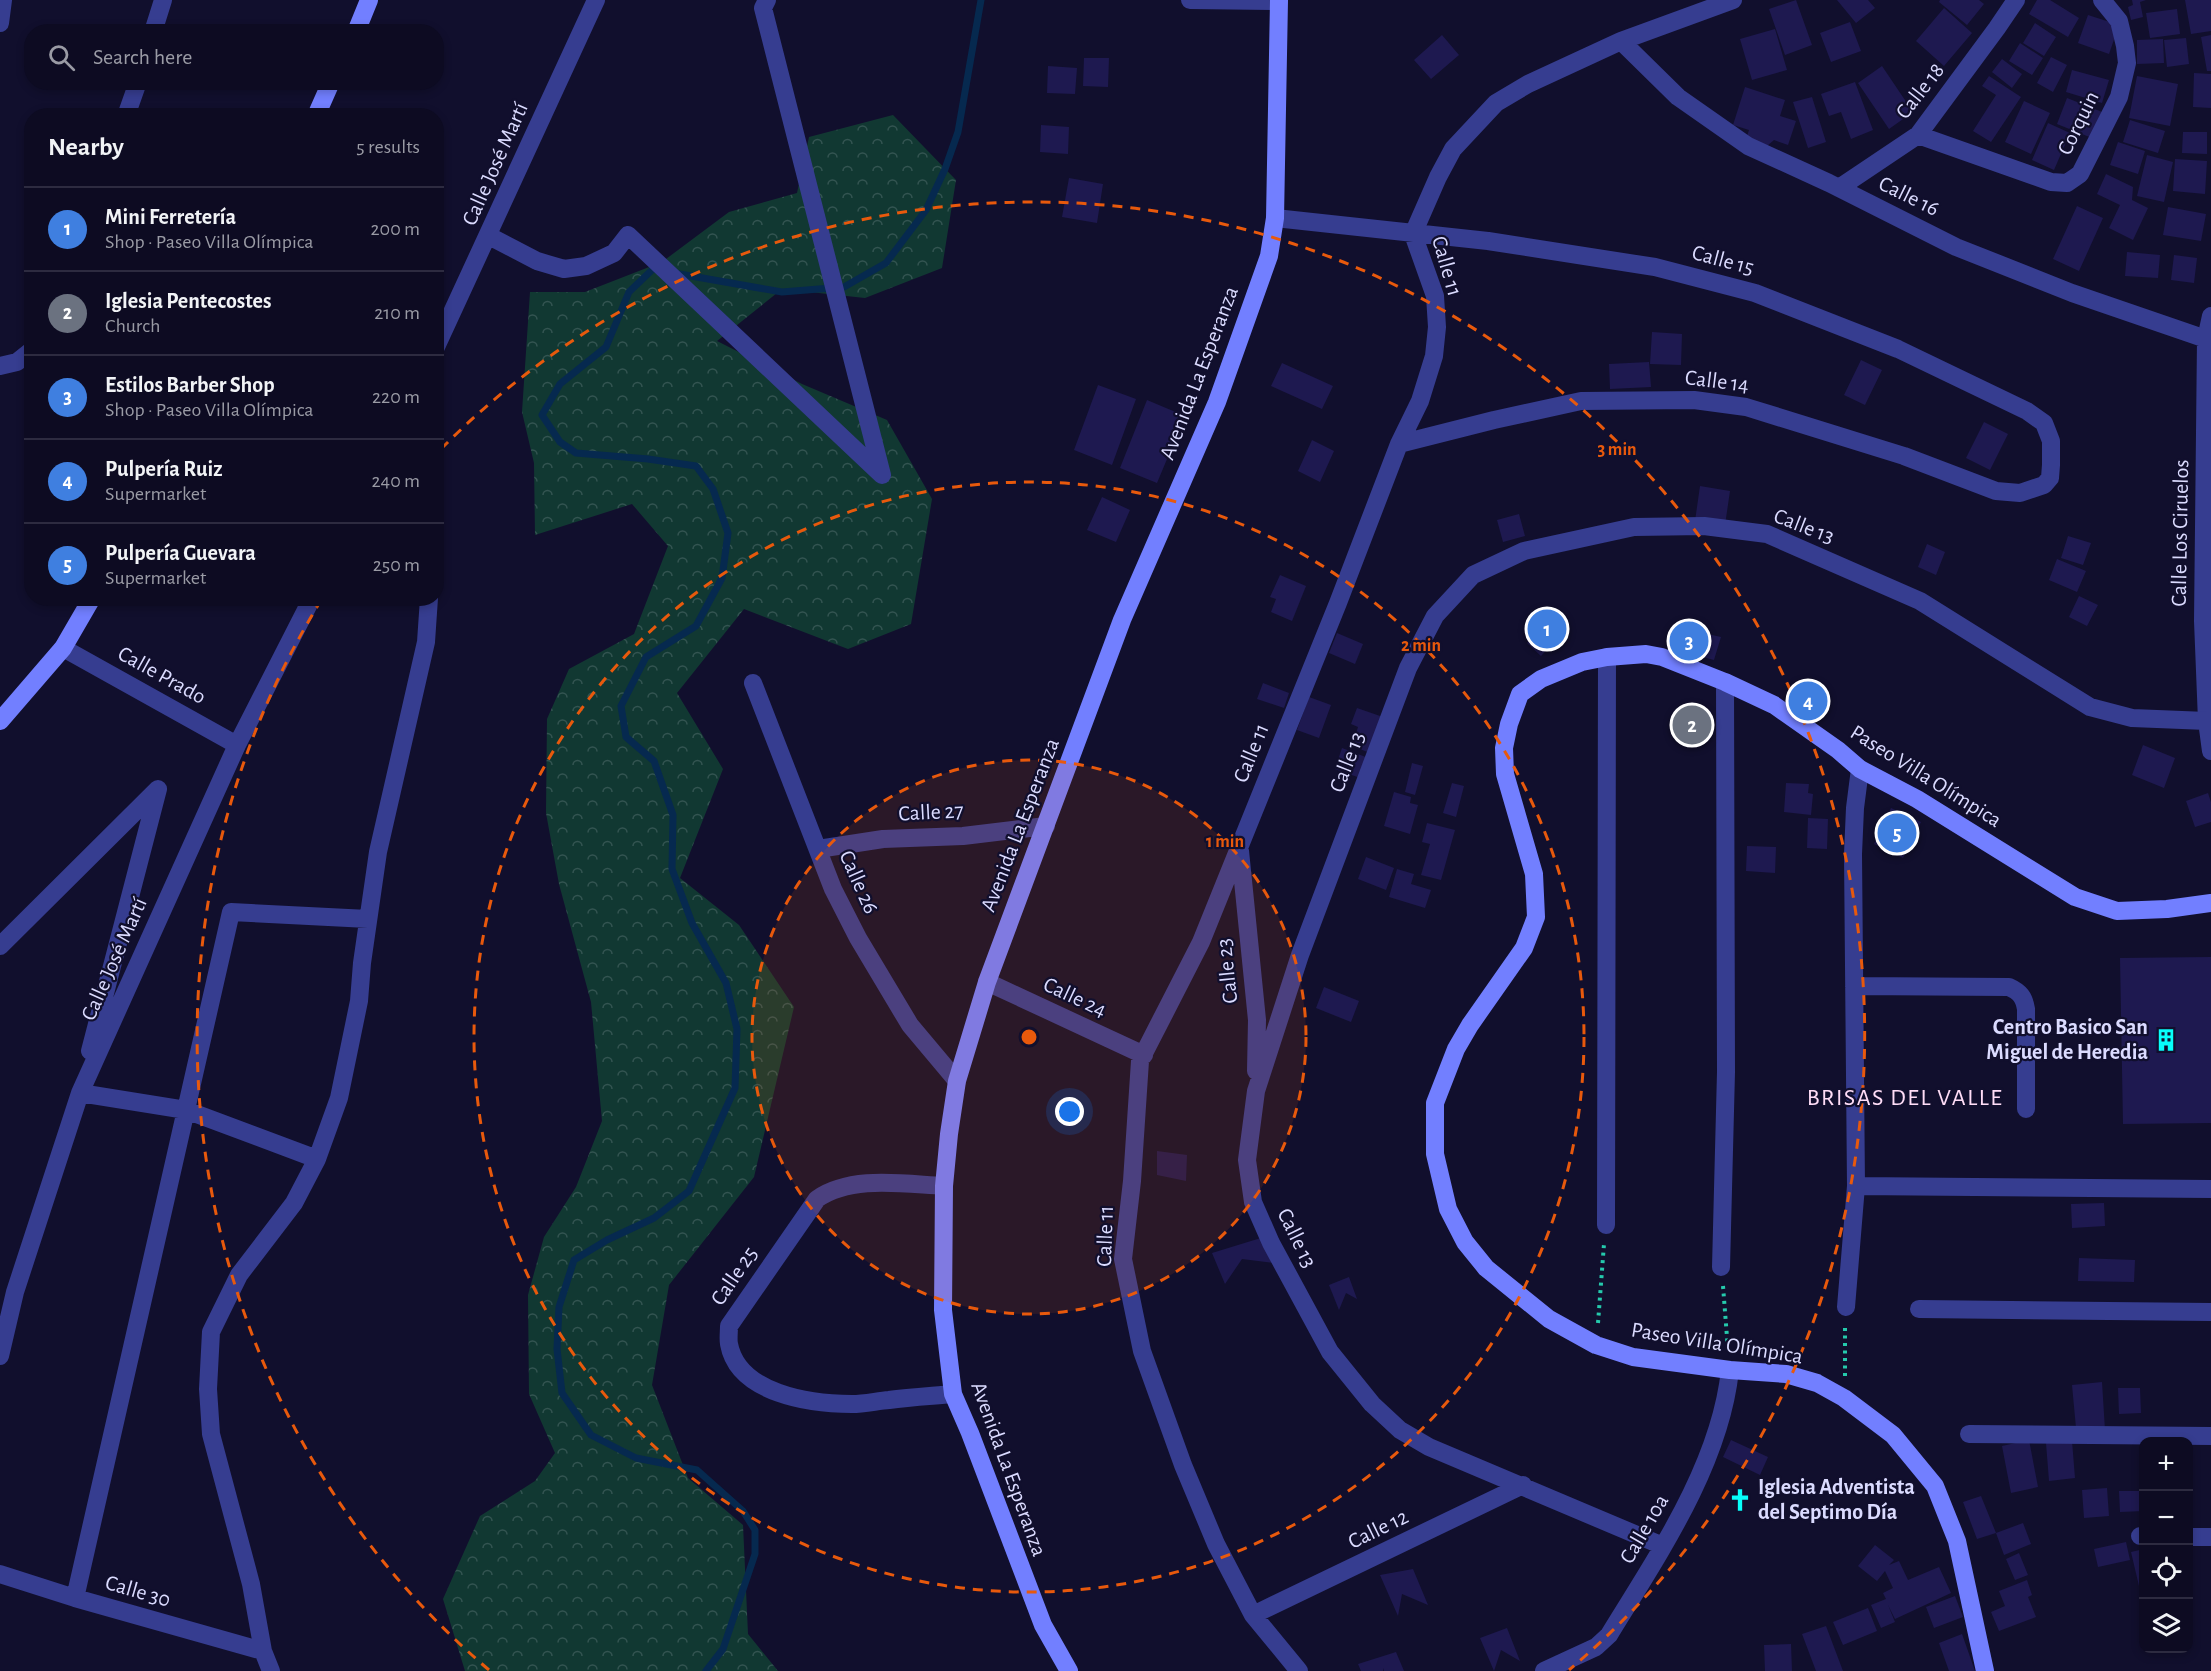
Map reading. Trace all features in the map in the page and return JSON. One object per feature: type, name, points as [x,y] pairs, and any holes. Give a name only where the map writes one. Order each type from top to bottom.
[{"type":"main road","points":[[359,24],[369,0]]},
{"type":"main road","name":"Avenida La Esperanza","points":[[1067,1671],[1043,1625],[953,1394],[943,1310],[944,1186],[957,1081],[987,982],[1122,620],[1217,402],[1269,256],[1275,218],[1279,1]]},
{"type":"main road","points":[[320,108],[327,90]]},
{"type":"main road","points":[[0,721],[63,648],[87,606]]},
{"type":"main road","name":"Paseo Villa Olímpica","points":[[1985,1671],[1957,1541],[1935,1486],[1893,1435],[1844,1398],[1817,1383],[1786,1374],[1730,1370],[1633,1357],[1596,1345],[1549,1319],[1486,1268],[1465,1242],[1448,1209],[1435,1154],[1435,1103],[1456,1049],[1524,948],[1536,917],[1534,874],[1505,774],[1504,748],[1509,723],[1520,694],[1541,679],[1582,662],[1606,657],[1646,654],[1662,657],[1725,682],[1774,705],[1838,750],[1860,769],[1917,799],[2075,897],[2117,911],[2167,909],[2211,903]]},
{"type":"street","points":[[0,23],[3,0]]},
{"type":"street","points":[[156,24],[163,0]]},
{"type":"street","name":"Calle José Martí","points":[[444,330],[596,0]]},
{"type":"street","points":[[489,236],[537,261],[564,269],[586,266],[614,253],[628,235],[882,475],[763,8],[767,0]]},
{"type":"street","points":[[1190,0],[1279,1]]},
{"type":"street","name":"Calle 11","points":[[1299,1671],[1253,1615],[1216,1544],[1183,1465],[1142,1351],[1123,1259],[1132,1181],[1140,1061],[1201,942],[1338,603],[1399,444],[1420,401],[1434,356],[1437,327],[1435,296],[1413,234],[1453,149],[1496,103],[1528,84],[1622,41],[1733,0]]},
{"type":"street","name":"Calle 18","points":[[1839,188],[1918,135],[1998,28],[2016,0]]},
{"type":"street","name":"Corquin","points":[[1918,135],[2051,182],[2067,183],[2080,174],[2119,97],[2127,63],[2119,21],[2102,0]]},
{"type":"street","name":"Calle 16","points":[[1622,41],[1678,97],[1748,146],[1839,188],[1956,247],[2072,293],[2206,339]]},
{"type":"street","points":[[129,108],[135,90]]},
{"type":"street","name":"Calle 15","points":[[1275,218],[1488,242],[1655,267],[1755,293],[1898,349],[2027,411],[2044,423],[2051,441],[2050,478],[2044,485],[2020,493]]},
{"type":"street","name":"Calle Los Ciruelos","points":[[2211,316],[2206,339],[2203,621],[2207,721],[2211,751]]},
{"type":"street","points":[[0,366],[17,362],[24,357]]},
{"type":"street","name":"Calle 14","points":[[1399,444],[1581,401],[1694,400],[1746,407],[1904,456],[1996,491],[2020,493]]},
{"type":"street","name":"Calle 13","points":[[1663,1546],[1429,1447],[1400,1430],[1372,1404],[1330,1352],[1271,1244],[1253,1202],[1247,1160],[1256,1091],[1300,955],[1408,668],[1435,616],[1473,575],[1524,550],[1634,527],[1704,526],[1767,534],[1920,601],[2090,707],[2132,718],[2207,721]]},
{"type":"street","name":"Calle José Martí","points":[[0,1356],[15,1292],[80,1093],[237,745],[308,606]]},
{"type":"street","points":[[271,1671],[263,1651],[251,1584],[211,1434],[208,1389],[211,1332],[239,1275],[294,1203],[317,1159],[339,1098],[359,1001],[362,963],[378,852],[426,642],[428,606]]},
{"type":"street","name":"Calle Prado","points":[[63,648],[237,745]]},
{"type":"street","points":[[1606,657],[1606,1225]]},
{"type":"street","points":[[1721,1267],[1726,1072],[1725,682]]},
{"type":"street","name":"Calle 26","points":[[753,683],[833,889],[864,948],[910,1025],[957,1081]]},
{"type":"street","points":[[1846,1307],[1856,1186],[1853,854],[1860,769]]},
{"type":"street","points":[[0,945],[158,789],[74,1112]]},
{"type":"street","name":"Calle 27","points":[[818,849],[883,838],[963,836],[1046,826]]},
{"type":"street","name":"Calle 23","points":[[1240,845],[1257,1020],[1256,1091]]},
{"type":"street","points":[[75,1598],[231,912],[368,919]]},
{"type":"street","name":"Calle 24","points":[[987,982],[1144,1055]]},
{"type":"street","points":[[1854,986],[2009,987],[2019,992],[2024,999],[2026,1009],[2026,1109]]},
{"type":"street","points":[[80,1093],[186,1110],[317,1159]]},
{"type":"street","name":"Calle 25","points":[[944,1186],[872,1183],[829,1191],[817,1199],[729,1326],[728,1344],[734,1360],[752,1380],[773,1392],[815,1402],[853,1404],[953,1394]]},
{"type":"street","points":[[1856,1186],[2211,1189]]},
{"type":"street","points":[[1919,1309],[2211,1312]]},
{"type":"street","name":"Calle 10a","points":[[1544,1671],[1596,1647],[1610,1635],[1695,1489],[1727,1401],[1730,1370]]},
{"type":"street","points":[[1969,1434],[2211,1436]]},
{"type":"street","name":"Calle 12","points":[[1253,1615],[1523,1485]]},
{"type":"street","points":[[2193,1537],[2211,1537]]},
{"type":"street","name":"Calle 30","points":[[0,1574],[75,1598],[263,1651]]},
{"type":"path","points":[[1596,1345],[1606,1225]]},
{"type":"path","points":[[1721,1267],[1730,1370]]},
{"type":"path","points":[[1844,1398],[1846,1307]]},
{"type":"green space","points":[[893,115],[956,180],[942,268],[865,298],[782,289],[717,341],[802,384],[887,420],[932,499],[911,624],[848,649],[744,609],[677,693],[723,769],[680,878],[739,925],[794,1007],[754,1177],[669,1285],[652,1385],[688,1478],[743,1525],[748,1634],[778,1671],[465,1671],[443,1599],[480,1516],[535,1481],[555,1453],[529,1394],[528,1295],[544,1237],[576,1187],[602,1121],[591,1002],[559,884],[546,813],[547,719],[569,669],[634,634],[668,546],[632,504],[535,535],[534,463],[522,412],[530,292],[585,292],[662,262],[729,212],[797,193],[809,137]]},
{"type":"building","points":[[1796,0],[1812,45],[1785,55],[1769,9]]},
{"type":"building","points":[[1837,0],[1868,0],[1875,8],[1856,23]]},
{"type":"building","points":[[1940,0],[1979,0],[1984,4],[1967,25],[1939,2]]},
{"type":"building","points":[[2037,0],[2050,0],[2079,18],[2068,37],[2029,14]]},
{"type":"building","points":[[2132,0],[2146,0],[2140,2],[2143,17],[2131,20],[2128,7],[2133,5]]},
{"type":"building","points":[[2185,0],[2211,0],[2211,31],[2191,34]]},
{"type":"building","points":[[1944,8],[1972,33],[1944,66],[1916,41]]},
{"type":"building","points":[[2177,9],[2180,34],[2150,38],[2146,13]]},
{"type":"building","points":[[2088,15],[2119,25],[2109,54],[2078,43]]},
{"type":"building","points":[[1850,22],[1861,51],[1831,62],[1820,33]]},
{"type":"building","points":[[2035,23],[2056,37],[2044,56],[2023,43]]},
{"type":"building","points":[[1775,29],[1787,70],[1752,80],[1740,39]]},
{"type":"building","points":[[1442,35],[1459,55],[1431,79],[1414,60]]},
{"type":"building","points":[[2211,35],[2211,71],[2207,71],[2201,37]]},
{"type":"building","points":[[2186,38],[2189,64],[2167,67],[2164,40]]},
{"type":"building","points":[[2163,39],[2164,63],[2137,64],[2137,40]]},
{"type":"building","points":[[2020,43],[2043,58],[2032,75],[2009,61]]},
{"type":"building","points":[[2051,57],[2067,65],[2053,92],[2037,83]]},
{"type":"building","points":[[1084,58],[1109,58],[1108,87],[1083,86]]},
{"type":"building","points":[[2002,59],[2022,74],[2012,88],[1992,72]]},
{"type":"building","points":[[1048,66],[1077,68],[1075,94],[1047,93]]},
{"type":"building","points":[[1882,66],[1913,112],[1889,129],[1858,83]]},
{"type":"building","points":[[2072,70],[2109,80],[2102,103],[2066,92]]},
{"type":"building","points":[[2194,73],[2211,74],[2211,108],[2193,107]]},
{"type":"building","points":[[1989,76],[2021,97],[1991,142],[1973,131],[1996,95],[1982,86]]},
{"type":"building","points":[[2137,76],[2178,84],[2170,126],[2129,118]]},
{"type":"building","points":[[1855,82],[1873,130],[1851,139],[1841,112],[1829,116],[1821,94]]},
{"type":"building","points":[[1745,87],[1785,100],[1780,116],[1796,121],[1788,145],[1774,140],[1767,146],[1746,139],[1749,130],[1733,125]]},
{"type":"building","points":[[1812,97],[1826,142],[1808,148],[1793,102]]},
{"type":"building","points":[[2067,98],[2102,112],[2092,138],[2057,124]]},
{"type":"building","points":[[2024,101],[2050,113],[2031,154],[2005,142]]},
{"type":"building","points":[[2130,120],[2165,131],[2158,153],[2123,142]]},
{"type":"building","points":[[2048,123],[2070,133],[2054,170],[2032,160]]},
{"type":"building","points":[[1041,125],[1069,127],[1068,154],[1040,152]]},
{"type":"building","points":[[2183,132],[2207,132],[2207,154],[2182,153]]},
{"type":"building","points":[[2118,142],[2145,151],[2138,174],[2110,165]]},
{"type":"building","points":[[2147,155],[2173,162],[2164,202],[2137,196]]},
{"type":"building","points":[[2175,159],[2207,161],[2205,194],[2173,191]]},
{"type":"building","points":[[2106,174],[2133,187],[2132,200],[2148,208],[2133,240],[2109,228],[2120,205],[2097,194]]},
{"type":"building","points":[[1069,178],[1103,184],[1097,223],[1062,217]]},
{"type":"building","points":[[2077,206],[2103,218],[2079,271],[2053,259]]},
{"type":"building","points":[[2168,207],[2206,214],[2201,241],[2163,235]]},
{"type":"building","points":[[2127,252],[2160,255],[2158,278],[2125,276]]},
{"type":"building","points":[[2174,255],[2197,258],[2194,283],[2171,280]]},
{"type":"building","points":[[1652,332],[1682,334],[1681,365],[1650,364]]},
{"type":"building","points":[[1861,360],[1882,370],[1865,405],[1844,395]]},
{"type":"building","points":[[1649,362],[1651,387],[1610,389],[1609,364]]},
{"type":"building","points":[[1282,363],[1333,386],[1322,409],[1271,386]]},
{"type":"building","points":[[1098,385],[1136,399],[1112,465],[1074,450]]},
{"type":"building","points":[[1147,400],[1185,416],[1157,483],[1120,468]]},
{"type":"building","points":[[1984,422],[2008,434],[1990,470],[1966,458]]},
{"type":"building","points":[[1312,440],[1334,451],[1320,482],[1298,471]]},
{"type":"building","points":[[1700,486],[1730,491],[1725,525],[1695,521]]},
{"type":"building","points":[[1102,497],[1130,510],[1116,542],[1087,530]]},
{"type":"building","points":[[1519,514],[1525,536],[1503,542],[1497,520]]},
{"type":"building","points":[[2068,536],[2091,543],[2083,565],[2061,558]]},
{"type":"building","points":[[1927,544],[1945,552],[1936,575],[1918,567]]},
{"type":"building","points":[[2057,559],[2086,571],[2077,592],[2049,580]]},
{"type":"building","points":[[1280,575],[1306,586],[1292,621],[1271,612],[1276,599],[1270,597]]},
{"type":"building","points":[[2079,596],[2098,605],[2087,626],[2069,617]]},
{"type":"building","points":[[1550,620],[1558,638],[1541,656],[1527,643]]},
{"type":"building","points":[[1681,628],[1721,637],[1714,660],[1676,650]]},
{"type":"building","points":[[1337,633],[1363,644],[1355,664],[1329,653]]},
{"type":"building","points":[[1802,682],[1828,701],[1814,720],[1788,701]]},
{"type":"building","points":[[1263,683],[1289,693],[1284,708],[1257,699]]},
{"type":"building","points":[[1309,697],[1331,705],[1319,738],[1297,730]]},
{"type":"building","points":[[1357,708],[1383,717],[1370,753],[1352,746],[1358,727],[1351,724]]},
{"type":"building","points":[[1675,710],[1711,711],[1710,740],[1674,738]]},
{"type":"building","points":[[2143,745],[2175,758],[2164,788],[2132,775]]},
{"type":"building","points":[[1342,748],[1371,759],[1363,779],[1335,769]]},
{"type":"building","points":[[1412,763],[1423,766],[1415,795],[1405,792]]},
{"type":"building","points":[[1452,783],[1464,786],[1456,817],[1443,813]]},
{"type":"building","points":[[1786,783],[1809,784],[1808,793],[1813,794],[1811,815],[1784,812]]},
{"type":"building","points":[[1394,792],[1411,797],[1410,803],[1418,805],[1410,834],[1384,826]]},
{"type":"building","points":[[2208,793],[2211,802],[2211,822],[2195,827],[2186,801]]},
{"type":"building","points":[[1891,808],[1921,822],[1903,858],[1874,844]]},
{"type":"building","points":[[1808,818],[1828,819],[1827,849],[1807,848]]},
{"type":"building","points":[[1427,823],[1455,830],[1441,880],[1421,875],[1430,844],[1422,842]]},
{"type":"building","points":[[1747,846],[1776,847],[1775,873],[1746,871]]},
{"type":"building","points":[[1366,857],[1394,868],[1386,890],[1358,879]]},
{"type":"building","points":[[1397,869],[1414,874],[1411,884],[1431,890],[1425,908],[1389,897]]},
{"type":"building","name":"Centro Basico San Miguel de Heredia","points":[[2211,957],[2211,1123],[2123,1124],[2120,958]]},
{"type":"building","points":[[1324,987],[1359,1001],[1351,1022],[1316,1008]]},
{"type":"building","points":[[1157,1151],[1187,1155],[1186,1181],[1157,1175]]},
{"type":"building","points":[[2104,1203],[2105,1226],[2072,1228],[2071,1204]]},
{"type":"building","points":[[1264,1237],[1274,1263],[1242,1259],[1225,1284],[1212,1253]]},
{"type":"building","points":[[2079,1258],[2135,1260],[2134,1282],[2078,1281]]},
{"type":"building","points":[[1349,1277],[1357,1299],[1346,1293],[1339,1310],[1329,1285]]},
{"type":"building","points":[[2102,1382],[2105,1430],[2076,1428],[2072,1385]]},
{"type":"building","points":[[2118,1388],[2140,1388],[2141,1413],[2119,1414]]},
{"type":"building","points":[[1731,1440],[1768,1457],[1760,1475],[1723,1457]]},
{"type":"building","points":[[2029,1440],[2038,1487],[2011,1493],[2002,1446]]},
{"type":"building","points":[[2072,1441],[2075,1478],[2049,1481],[2046,1443]]},
{"type":"building","points":[[2107,1488],[2109,1516],[2084,1518],[2082,1490]]},
{"type":"building","points":[[2119,1491],[2139,1491],[2139,1511],[2120,1512]]},
{"type":"building","points":[[1981,1496],[1996,1533],[1977,1539],[1963,1502]]},
{"type":"building","points":[[2023,1523],[2031,1544],[2004,1555],[1996,1533]]},
{"type":"building","points":[[2126,1542],[2130,1560],[2098,1567],[2094,1549]]},
{"type":"building","points":[[1875,1545],[1894,1560],[1889,1565],[1899,1561],[1908,1580],[1939,1567],[1951,1593],[1895,1619],[1888,1605],[1895,1622],[1881,1628],[1871,1605],[1886,1599],[1883,1593],[1893,1588],[1885,1571],[1877,1581],[1858,1566]]},
{"type":"building","points":[[2139,1550],[2139,1586],[2131,1552]]},
{"type":"building","points":[[2019,1553],[2028,1575],[2015,1580],[2006,1559]]},
{"type":"building","points":[[1413,1569],[1428,1605],[1402,1594],[1398,1616],[1380,1575]]},
{"type":"building","points":[[2027,1580],[2032,1595],[2028,1597],[2036,1617],[1999,1631],[1991,1612],[2005,1606],[1999,1591]]},
{"type":"building","points":[[1955,1596],[1963,1617],[1934,1628],[1926,1607]]},
{"type":"building","points":[[1868,1608],[1877,1631],[1843,1645],[1833,1622]]},
{"type":"building","points":[[1826,1626],[1843,1671],[1816,1671],[1802,1634]]},
{"type":"building","points":[[1507,1628],[1520,1661],[1501,1650],[1494,1671],[1480,1638]]},
{"type":"building","points":[[1962,1634],[1975,1671],[1949,1671],[1939,1643]]},
{"type":"building","points":[[1791,1644],[1792,1671],[1765,1671],[1764,1645]]},
{"type":"building","points":[[1396,1652],[1404,1671],[1384,1671],[1383,1668],[1383,1671],[1361,1671],[1358,1664]]},
{"type":"waterway","points":[[674,273],[782,292],[844,287],[886,263],[926,210],[945,169],[958,132],[981,0]]},
{"type":"waterway","points":[[661,270],[653,269],[629,292],[606,347],[560,384],[542,415],[560,442],[576,453],[696,466],[713,489],[728,533],[722,578],[696,626],[646,657],[621,706],[626,737],[654,761],[673,815],[672,869],[692,923],[726,983],[737,1029],[735,1088],[689,1191],[654,1218],[607,1240],[574,1260],[559,1307],[557,1349],[562,1393],[591,1435],[636,1458],[697,1470],[743,1511],[755,1530],[755,1554],[723,1649],[706,1671]]},
{"type":"place","name":"Mini Ferretería","points":[[1547,629]]},
{"type":"place","name":"Estilos Barber Shop","points":[[1689,641]]},
{"type":"place","name":"Pulpería Ruiz","points":[[1808,701]]},
{"type":"place","name":"Iglesia Pentecostes","points":[[1692,725]]},
{"type":"place","name":"Pulpería Guevara","points":[[1897,833]]},
{"type":"place","name":"Centro Basico San Miguel de Heredia","points":[[2166,1040]]},
{"type":"place","name":"Iglesia Adventista del Septimo Día","points":[[1740,1500]]},
{"type":"district","name":"BRISAS DEL VALLE","points":[[1905,1098]]}]
